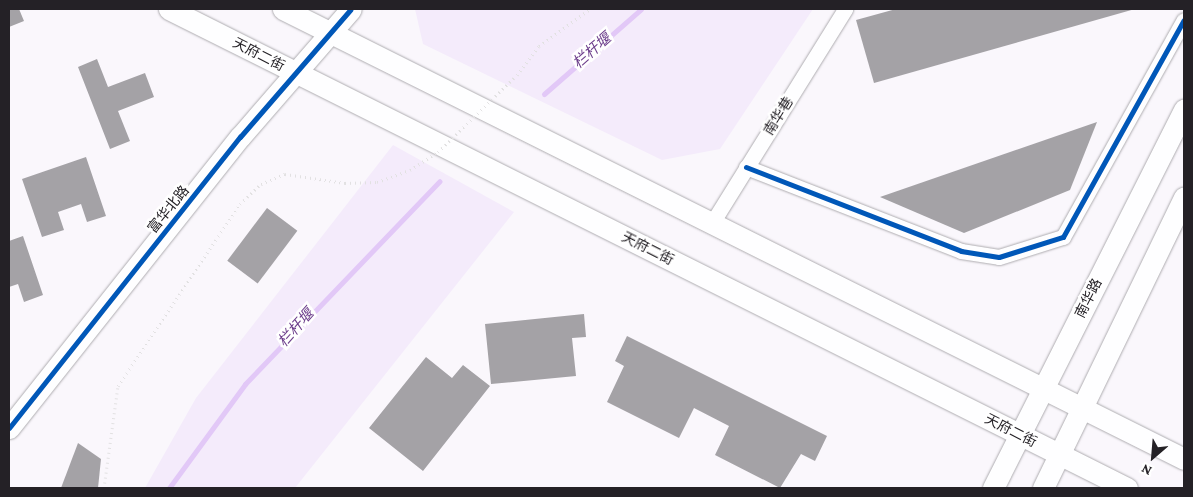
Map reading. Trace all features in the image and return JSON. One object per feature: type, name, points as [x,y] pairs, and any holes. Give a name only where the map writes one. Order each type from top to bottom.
[{"type":"main road","name":"天府二街","points":[[169,9],[1127,488]]},
{"type":"main road","points":[[283,9],[1184,459]]},
{"type":"main road","name":"富华北路","points":[[9,428],[240,137],[298,73],[351,9]]},
{"type":"main road","name":"南华路","points":[[993,488],[1184,110]]},
{"type":"main road","points":[[1043,488],[1184,197]]},
{"type":"street","name":"南华巷","points":[[712,223],[845,9]]},
{"type":"street","points":[[746,167],[961,251],[999,256],[1064,237],[1184,20]]},
{"type":"path","points":[[104,488],[118,386],[240,204],[261,184],[285,174],[345,183],[377,182],[410,170],[438,152],[517,75],[539,46],[590,9]]},
{"type":"shaded area","points":[[415,9],[813,9],[720,149],[662,160],[423,44]]},
{"type":"shaded area","points":[[393,145],[514,212],[295,488],[145,488],[196,398]]},
{"type":"building","points":[[9,9],[19,9],[24,21],[9,27]]},
{"type":"building","points":[[896,9],[1135,9],[874,83],[856,20]]},
{"type":"building","points":[[97,59],[108,87],[145,73],[154,97],[118,111],[130,141],[110,149],[78,67]]},
{"type":"building","points":[[1097,122],[1070,190],[964,233],[880,197]]},
{"type":"building","points":[[86,157],[106,216],[87,222],[81,204],[58,212],[64,230],[42,237],[22,179]]},
{"type":"building","points":[[267,208],[297,231],[258,284],[227,261]]},
{"type":"building","points":[[23,236],[43,295],[24,302],[18,284],[9,287],[9,241]]},
{"type":"building","points":[[584,314],[586,337],[572,338],[576,376],[491,384],[485,324]]},
{"type":"building","points":[[627,336],[827,436],[815,461],[801,454],[780,488],[715,455],[729,426],[694,408],[679,438],[607,402],[624,366],[615,361]]},
{"type":"building","points":[[426,357],[452,378],[463,365],[490,386],[423,471],[369,428]]},
{"type":"building","points":[[78,443],[101,459],[98,488],[61,488]]},
{"type":"waterway","name":"栏杆堰","points":[[544,94],[641,9]]},
{"type":"waterway","name":"栏杆堰","points":[[169,488],[245,384],[440,181]]},
{"type":"cycle path","points":[[9,428],[240,137],[351,9]]},
{"type":"cycle path","points":[[746,167],[961,251],[999,257],[1063,237],[1184,20]]}]
